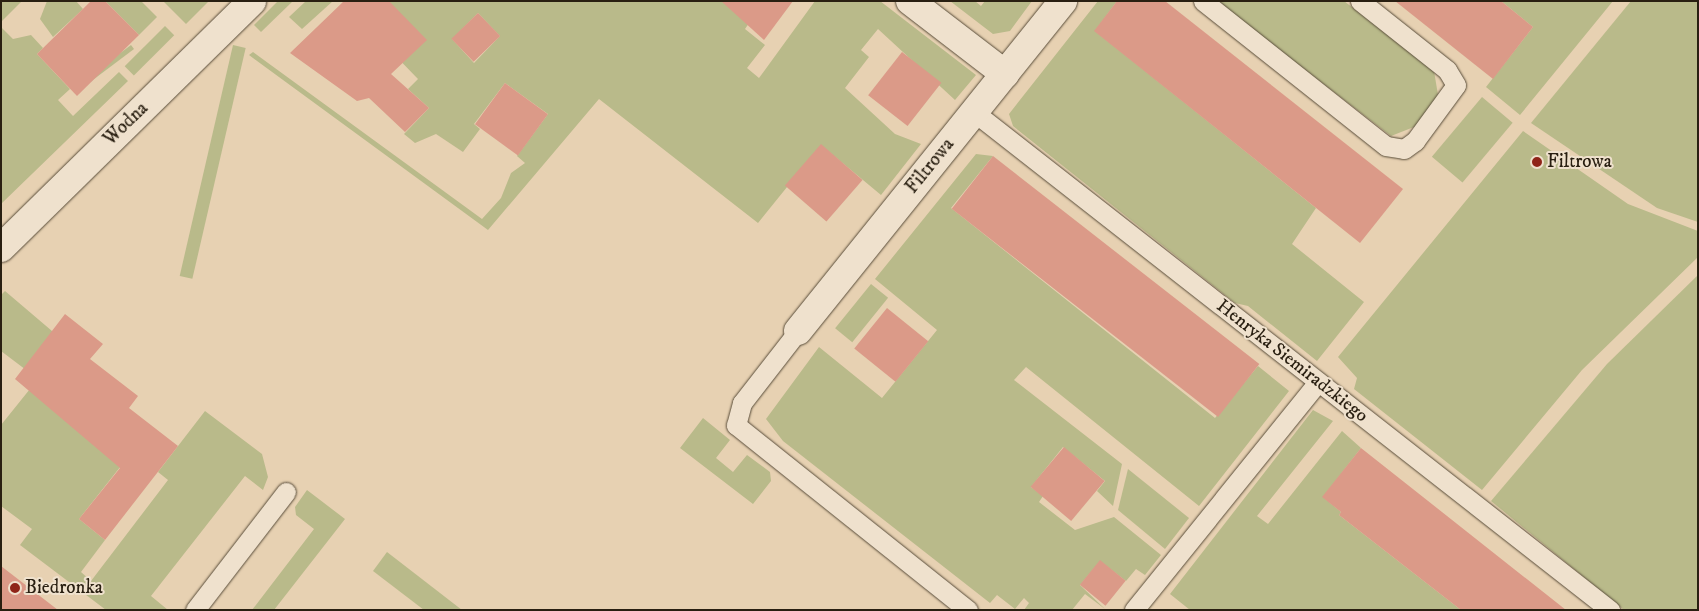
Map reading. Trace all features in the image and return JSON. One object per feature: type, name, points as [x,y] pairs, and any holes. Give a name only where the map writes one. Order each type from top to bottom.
[{"type":"street","name":"Wodna","points":[[1,248],[252,1]]},
{"type":"street","points":[[910,1],[1005,74]]},
{"type":"street","name":"Filtrowa","points":[[798,331],[1063,1]]},
{"type":"lane","points":[[1203,1],[1386,146],[1404,149],[1415,141],[1456,85],[1448,70],[1360,1]]},
{"type":"lane","name":"Henryka Siemiradzkiego","points":[[974,112],[1610,610]]},
{"type":"lane","points":[[798,331],[742,403],[736,425],[968,610]]},
{"type":"lane","points":[[1134,610],[1318,382]]},
{"type":"lane","points":[[195,610],[286,492]]},
{"type":"green space","points":[[1,1],[22,1],[1,22]]},
{"type":"green space","points":[[47,1],[76,1],[83,9],[53,37],[40,19]]},
{"type":"green space","points":[[105,1],[141,1],[157,17],[139,35]]},
{"type":"green space","points":[[163,1],[209,1],[186,24]]},
{"type":"green space","points":[[278,1],[293,1],[261,32],[254,25]]},
{"type":"green space","points":[[306,1],[333,1],[302,29],[289,17]]},
{"type":"green space","points":[[389,1],[722,1],[751,20],[745,29],[765,45],[747,68],[759,78],[815,1],[880,1],[976,75],[955,100],[878,29],[861,50],[869,57],[845,88],[895,134],[921,144],[881,195],[821,145],[758,223],[599,99],[488,230],[249,55],[253,52],[482,219],[501,198],[511,173],[525,163],[517,156],[548,114],[505,83],[474,124],[480,129],[463,152],[436,134],[415,143],[404,134],[429,108],[408,89],[418,79],[386,46]],"holes":[[[478,13],[500,36],[474,63],[452,39]]]},
{"type":"green space","points":[[950,1],[975,1],[981,6],[985,1],[1032,1],[1010,31],[993,34]]},
{"type":"green space","points":[[1098,1],[1117,1],[1095,31],[1316,208],[1292,244],[1364,302],[1317,361],[1248,306],[1235,303],[1013,126],[1009,114]]},
{"type":"green space","points":[[1216,1],[1344,1],[1434,71],[1438,95],[1419,125],[1391,136]]},
{"type":"green space","points":[[1501,1],[1613,1],[1520,115],[1486,87],[1533,27]]},
{"type":"green space","points":[[1631,1],[1698,1],[1698,222],[1657,208],[1531,123]]},
{"type":"green space","points":[[165,26],[174,35],[134,75],[125,66]]},
{"type":"green space","points":[[1,27],[13,39],[31,35],[43,48],[37,54],[70,89],[58,100],[73,116],[119,72],[128,81],[1,204]]},
{"type":"green space","points":[[131,45],[134,49],[84,86],[81,82]]},
{"type":"green space","points":[[233,45],[246,48],[192,279],[180,276]]},
{"type":"green space","points":[[1482,97],[1513,123],[1463,182],[1432,157]]},
{"type":"green space","points":[[1523,131],[1628,204],[1698,231],[1698,257],[1582,370],[1482,490],[1354,389],[1357,378],[1338,357]]},
{"type":"green space","points":[[976,154],[993,156],[951,208],[1215,418],[1258,366],[1289,391],[1199,506],[1026,367],[1014,380],[1122,464],[1113,506],[1097,491],[1105,481],[1063,447],[1031,487],[1043,496],[1039,502],[1075,530],[1114,517],[1161,555],[1145,575],[1136,569],[1126,581],[1100,561],[1080,585],[1105,609],[1085,594],[1072,610],[1024,610],[1029,603],[1024,598],[1015,609],[997,595],[990,603],[783,441],[766,419],[819,347],[882,398],[937,330],[875,279]]},
{"type":"green space","points":[[1698,275],[1698,610],[1624,610],[1491,501],[1607,364]]},
{"type":"green space","points":[[871,284],[888,298],[852,342],[835,328]]},
{"type":"green space","points":[[5,291],[52,331],[132,452],[79,519],[105,540],[81,572],[91,581],[168,480],[158,472],[205,411],[262,454],[268,477],[263,490],[245,476],[151,596],[168,610],[106,610],[20,545],[32,529],[1,506],[1,425],[38,379],[1,351],[1,295]]},
{"type":"green space","points":[[1313,410],[1333,421],[1257,516],[1268,524],[1342,431],[1361,448],[1323,497],[1341,512],[1339,515],[1461,610],[1190,610],[1170,594]]},
{"type":"green space","points":[[703,418],[730,440],[716,458],[733,472],[747,455],[770,472],[771,481],[753,504],[680,448]]},
{"type":"green space","points":[[1128,469],[1189,518],[1165,549],[1118,510]]},
{"type":"green space","points":[[307,490],[345,519],[274,610],[252,610],[314,529],[296,515],[295,507]]},
{"type":"green space","points":[[387,552],[462,610],[424,610],[373,571]]},
{"type":"building","points":[[91,1],[105,1],[139,35],[77,96],[37,54]]},
{"type":"building","points":[[344,1],[389,1],[427,40],[391,74],[429,108],[405,132],[369,98],[357,101],[290,53]]},
{"type":"building","points":[[721,1],[793,1],[764,40]]},
{"type":"building","points":[[1117,1],[1165,1],[1403,189],[1360,243],[1094,31]]},
{"type":"building","points":[[1395,1],[1501,1],[1533,27],[1493,79]]},
{"type":"building","points":[[478,13],[500,36],[474,62],[451,39]]},
{"type":"building","points":[[902,52],[941,83],[908,126],[868,95]]},
{"type":"building","points":[[505,83],[548,114],[518,155],[475,124]]},
{"type":"building","points":[[821,144],[863,180],[826,222],[785,186]]},
{"type":"building","points":[[993,156],[1259,364],[1218,417],[952,209]]},
{"type":"building","points":[[887,308],[928,341],[895,382],[854,348]]},
{"type":"building","points":[[65,314],[103,344],[90,359],[138,396],[129,408],[178,446],[105,540],[79,519],[120,468],[15,379]]},
{"type":"building","points":[[1064,447],[1105,481],[1071,521],[1031,487]]},
{"type":"building","points":[[1361,448],[1566,610],[1461,610],[1339,515],[1341,512],[1322,497]]},
{"type":"building","points":[[1100,560],[1126,581],[1106,606],[1080,585]]},
{"type":"building","name":"Biedronka","points":[[1,566],[58,610],[1,610]]},
{"type":"place","name":"Filtrowa","points":[[1537,162]]},
{"type":"place","name":"Biedronka","points":[[15,588]]}]
